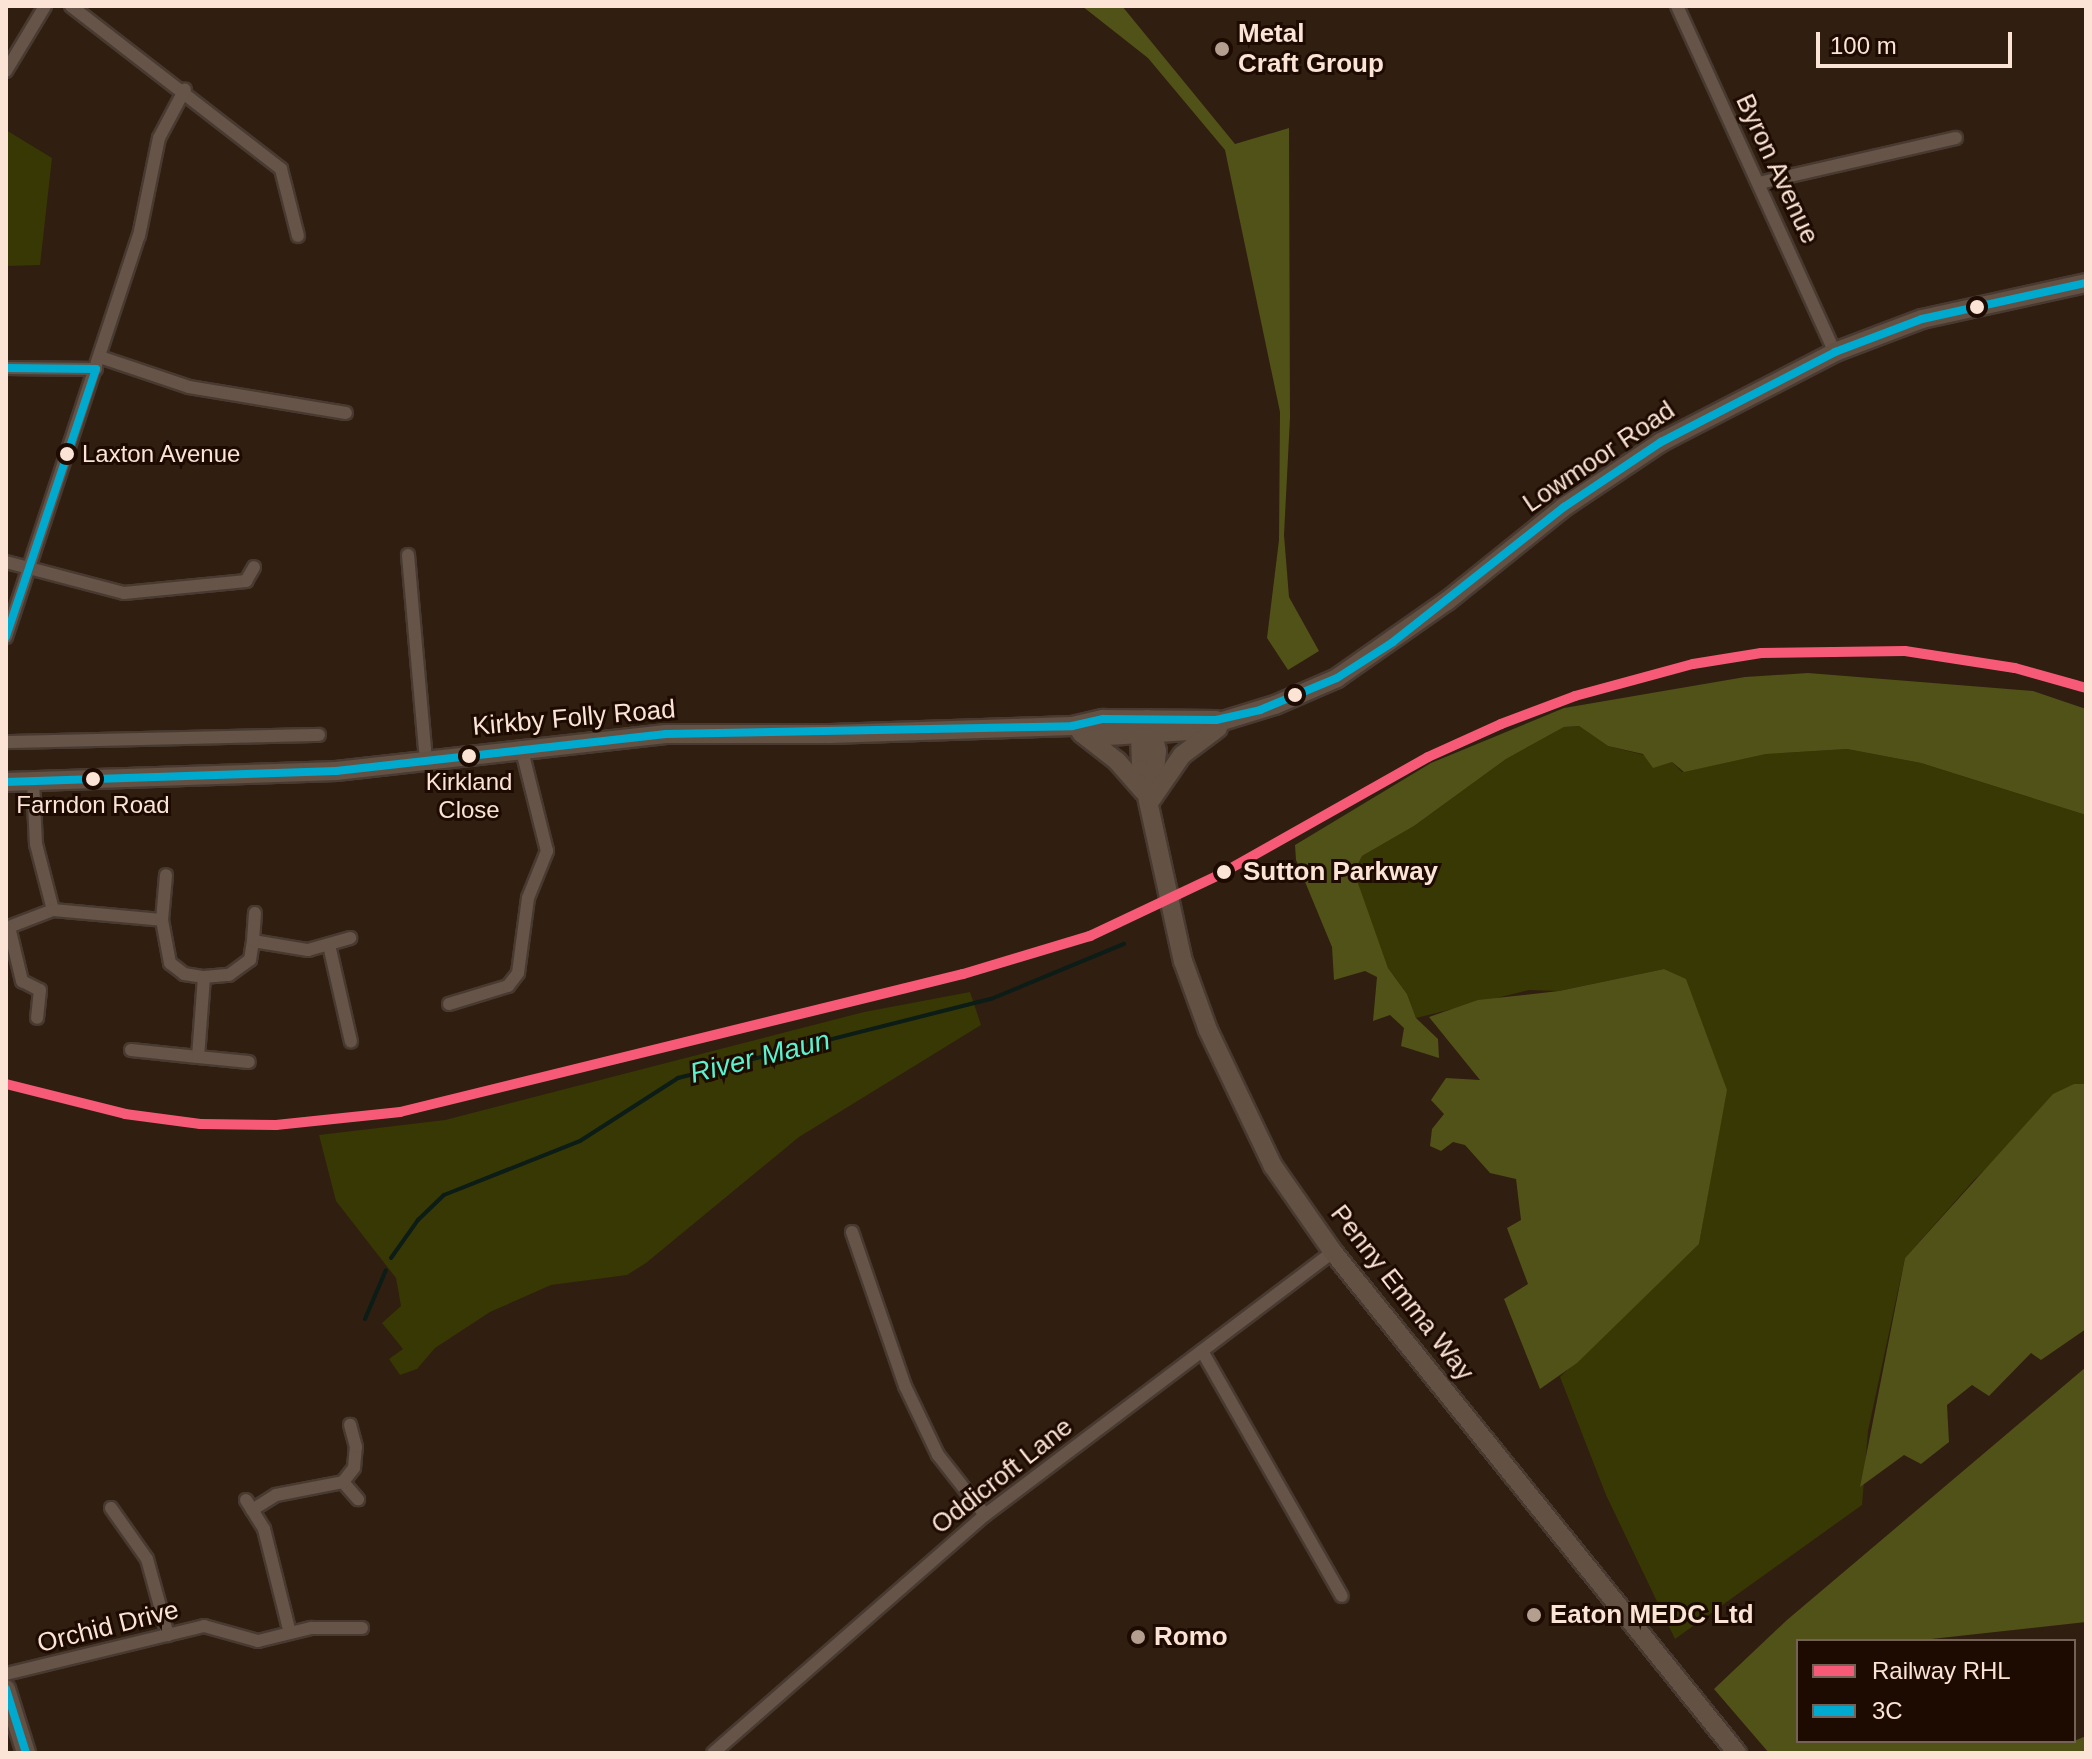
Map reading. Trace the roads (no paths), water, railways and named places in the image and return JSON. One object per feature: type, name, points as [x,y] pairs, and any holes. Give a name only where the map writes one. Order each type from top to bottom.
[{"type":"main road","name":"Lowmoor Road","points":[[1072,726],[1108,736],[1148,730],[1190,731],[1216,720],[1275,705],[1337,678],[1436,609],[1564,507],[1661,442],[1835,352],[1922,319],[2086,283]]},
{"type":"main road","points":[[1072,726],[1117,761],[1151,800],[1182,755],[1237,715]]},
{"type":"main road","name":"Kirkby Folly Road","points":[[6,782],[336,771],[521,747],[666,734],[1072,726]]},
{"type":"main road","name":"Penny Emma Way","points":[[1148,730],[1141,769],[1151,800],[1158,861],[1174,928],[1208,1030],[1251,1127],[1333,1252],[1737,1753]]},
{"type":"main road","points":[[6,1689],[26,1753]]},
{"type":"street","points":[[6,71],[45,6]]},
{"type":"street","points":[[71,6],[185,89],[281,169],[298,236]]},
{"type":"street","name":"Byron Avenue","points":[[1677,6],[1835,352]]},
{"type":"street","points":[[6,637],[139,236],[159,138],[185,89]]},
{"type":"street","points":[[1759,183],[1956,138]]},
{"type":"street","points":[[6,368],[98,363],[189,387],[346,413]]},
{"type":"street","points":[[408,555],[426,759]]},
{"type":"street","points":[[6,562],[124,593],[246,581],[254,567]]},
{"type":"street","points":[[6,742],[319,735]]},
{"type":"street","points":[[449,1004],[508,986],[518,973],[528,898],[547,851],[521,747]]},
{"type":"street","points":[[33,781],[36,844],[53,910]]},
{"type":"street","points":[[166,875],[162,920],[170,963],[184,974],[204,977],[229,975],[250,960],[255,913]]},
{"type":"street","points":[[37,1018],[40,990],[22,981],[9,927],[53,910],[162,920]]},
{"type":"street","points":[[253,941],[308,950],[350,938]]},
{"type":"street","points":[[329,945],[351,1042]]},
{"type":"street","points":[[198,1057],[204,977]]},
{"type":"street","points":[[131,1050],[249,1062]]},
{"type":"street","points":[[852,1232],[905,1386],[938,1455],[985,1515]]},
{"type":"street","name":"Oddicroft Lane","points":[[713,1753],[985,1515],[1333,1252]]},
{"type":"street","points":[[1202,1351],[1342,1596]]},
{"type":"street","points":[[290,1633],[264,1529],[249,1505],[276,1495],[343,1482],[354,1468],[356,1447],[350,1425]]},
{"type":"street","points":[[343,1482],[358,1499]]},
{"type":"street","points":[[111,1508],[147,1559],[168,1635]]},
{"type":"street","name":"Orchid Drive","points":[[6,1674],[204,1626],[258,1641],[290,1633],[362,1628]]},
{"type":"waterway","name":"River Maun","points":[[391,1258],[418,1220],[444,1195],[580,1141],[678,1078],[991,999],[1124,944]]},
{"type":"waterway","name":"River Maun","points":[[365,1319],[386,1270]]},
{"type":"rail line","name":"RHL","points":[[6,1084],[125,1114],[200,1124],[276,1125],[400,1112],[963,974],[1090,936],[1217,876],[1428,757],[1501,724],[1575,696],[1693,664],[1761,653],[1905,651],[2015,668],[2086,688]]},
{"type":"place","name":"Metal Craft Group","points":[[1222,49]]},
{"type":"place","name":"Laxton Avenue","points":[[67,454]]},
{"type":"place","name":"Kirkland Close","points":[[469,756]]},
{"type":"place","name":"Farndon Road","points":[[93,779]]},
{"type":"place","name":"Sutton Parkway","points":[[1224,872]]},
{"type":"place","name":"Eaton MEDC Ltd","points":[[1534,1615]]},
{"type":"place","name":"Romo","points":[[1138,1637]]}]
